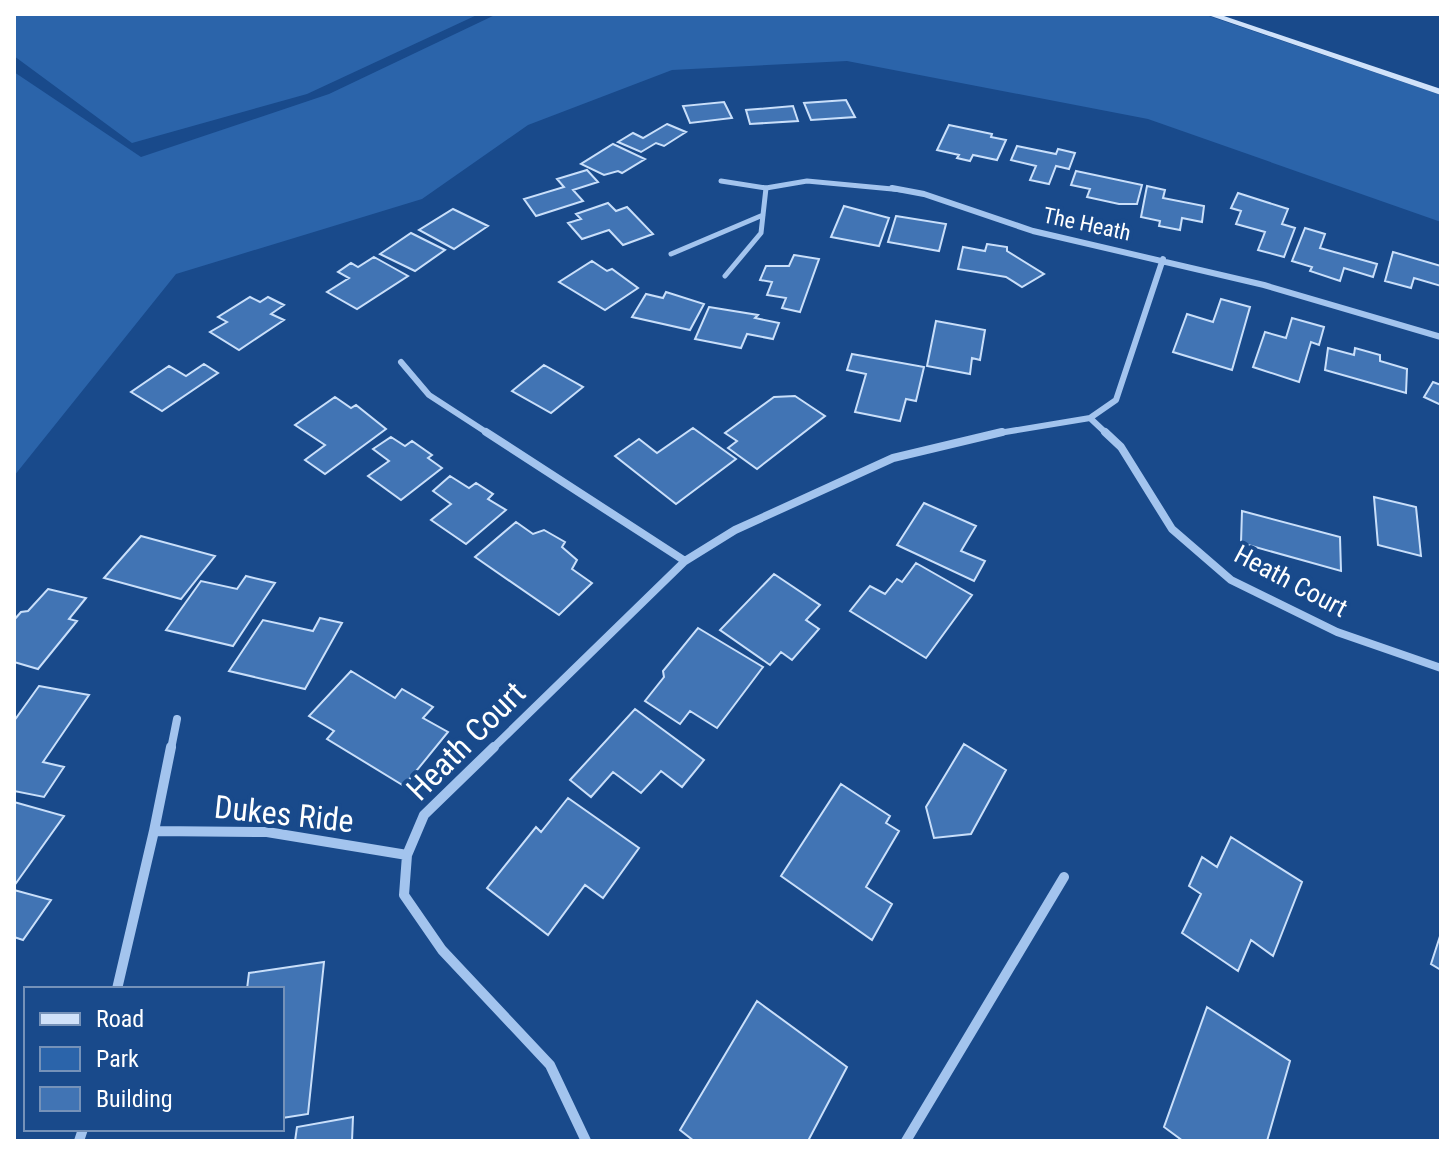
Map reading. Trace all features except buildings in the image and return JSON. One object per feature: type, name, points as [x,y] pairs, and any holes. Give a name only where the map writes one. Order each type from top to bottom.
[{"type":"street","points":[[1209,14],[1441,92]]},
{"type":"street","name":"The Heath","points":[[721,181],[766,188],[807,181],[880,186],[924,194],[1033,231],[1163,259],[1441,337]]},
{"type":"street","points":[[1090,418],[1116,400],[1163,259]]},
{"type":"street","points":[[401,362],[429,395],[685,561]]},
{"type":"street","name":"Heath Court","points":[[586,1141],[550,1065],[442,950],[404,895],[407,855],[424,815],[685,561],[735,530],[893,458],[1011,430],[1090,418],[1121,447],[1172,529],[1231,580],[1337,632],[1441,668]]},
{"type":"street","points":[[117,987],[177,719]]},
{"type":"street","name":"Dukes Ride","points":[[154,831],[267,832],[407,855]]},
{"type":"street","points":[[906,1141],[1064,877]]},
{"type":"lane","points":[[725,276],[761,233],[766,188]]},
{"type":"lane","points":[[671,254],[763,215]]},
{"type":"green space","points":[[14,14],[479,14],[307,94],[132,143],[14,56]]},
{"type":"green space","points":[[497,14],[1203,14],[1441,95],[1441,222],[1148,119],[847,61],[672,70],[528,125],[422,199],[176,274],[14,476],[14,72],[141,157],[329,94]]}]
